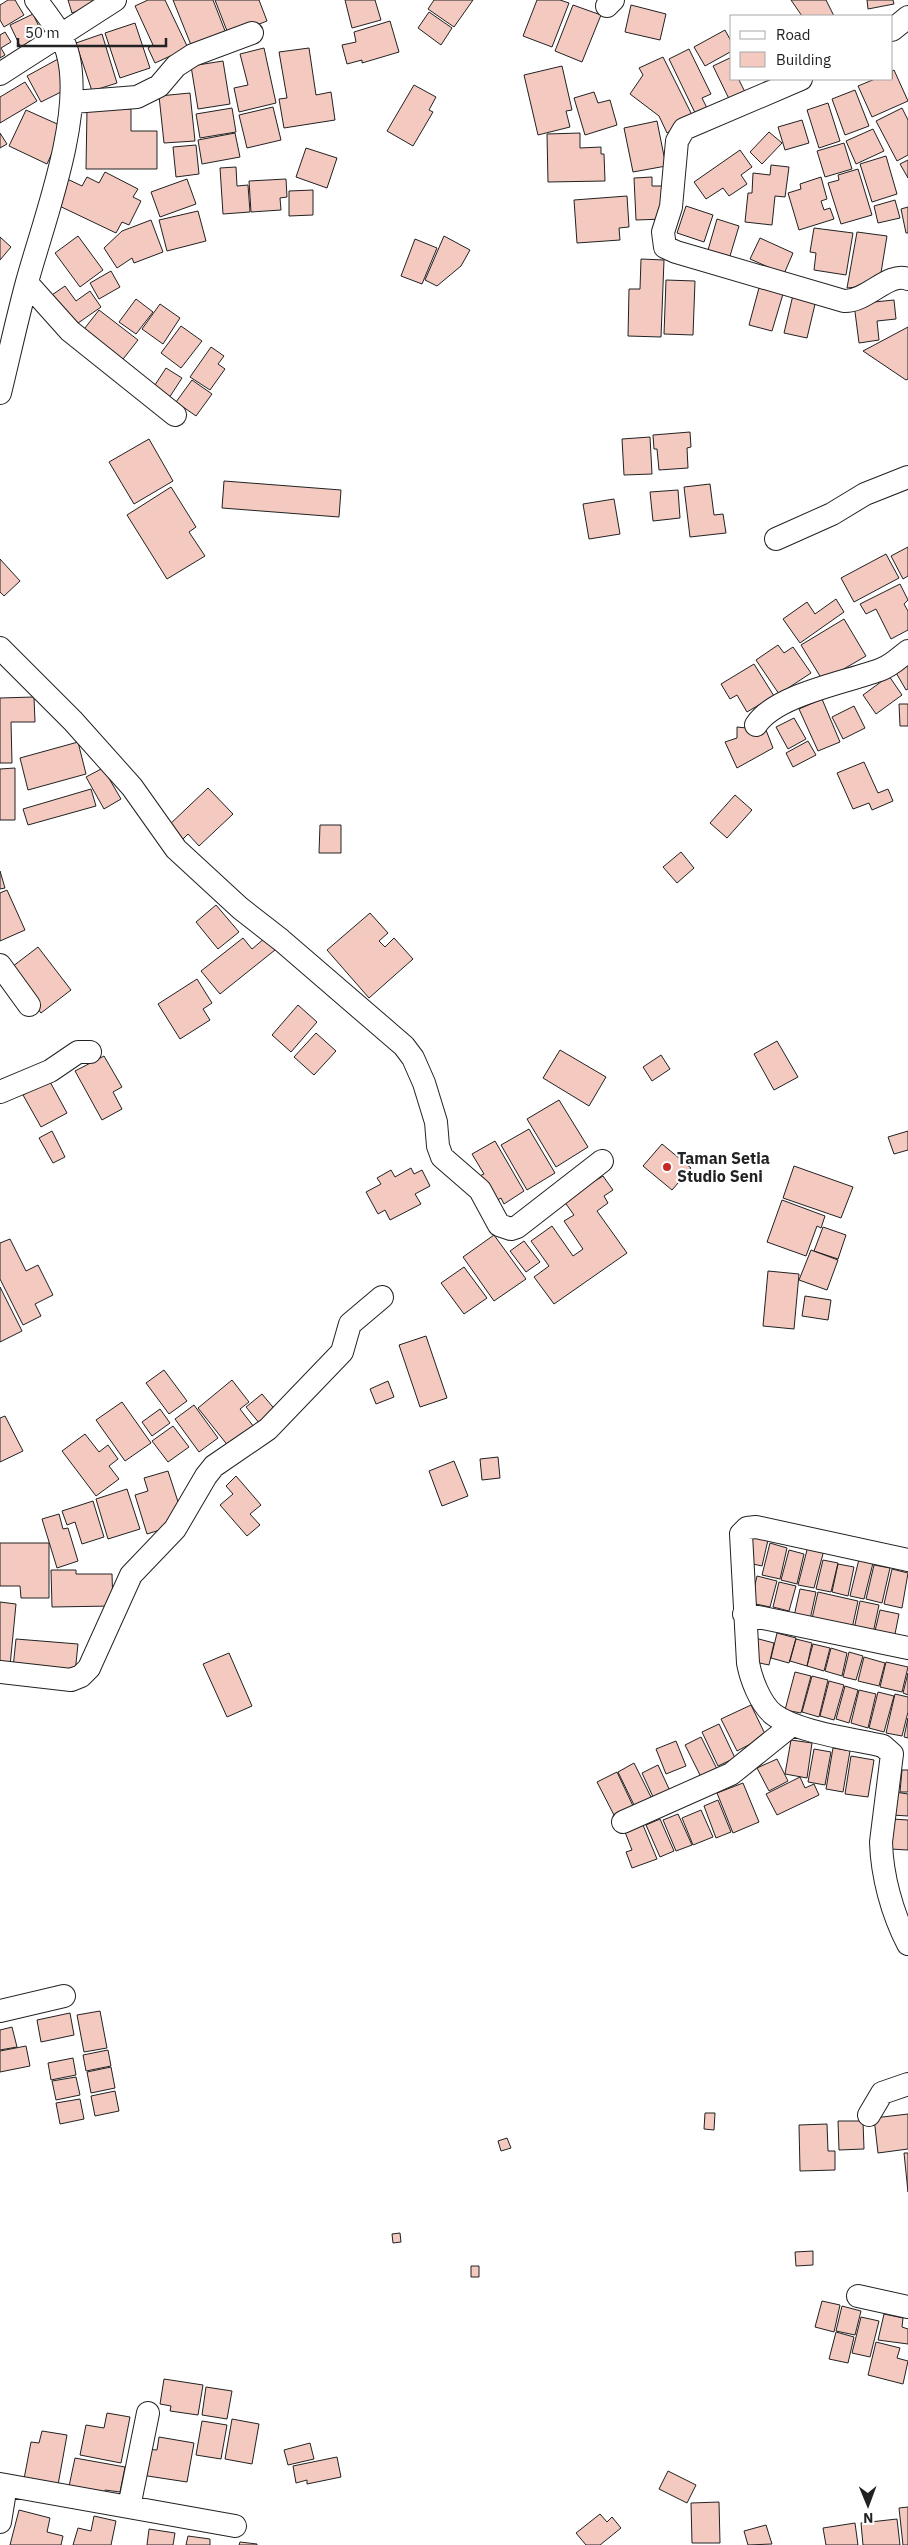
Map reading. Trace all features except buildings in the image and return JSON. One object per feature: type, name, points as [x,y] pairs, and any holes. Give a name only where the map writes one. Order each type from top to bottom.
[{"type":"street","points":[[0,393],[26,283],[62,156],[73,102],[71,72],[63,35],[36,0]]},
{"type":"street","points":[[0,74],[116,0]]},
{"type":"street","points":[[893,29],[908,17]]},
{"type":"street","points":[[73,102],[137,97],[159,86],[176,66],[193,55],[252,33]]},
{"type":"street","points":[[799,80],[684,129],[677,141],[671,207],[663,232],[665,247],[676,252],[844,300],[859,300],[898,278],[908,279]]},
{"type":"street","points":[[26,283],[70,331],[175,414]]},
{"type":"street","points":[[776,539],[832,514],[865,494],[908,477]]},
{"type":"street","points":[[0,648],[73,721],[132,787],[176,849],[240,908],[281,940],[404,1046],[424,1083],[436,1122],[438,1146],[442,1157],[480,1190],[499,1226],[511,1229],[516,1228],[602,1161]]},
{"type":"street","points":[[756,725],[762,716],[795,699],[833,684],[884,668],[908,651]]},
{"type":"street","points":[[0,965],[29,1005]]},
{"type":"street","points":[[0,1092],[50,1070],[78,1052],[90,1052]]},
{"type":"street","points":[[0,1672],[63,1680],[81,1676],[88,1668],[131,1575],[175,1529],[206,1476],[214,1466],[268,1429],[342,1352],[350,1324],[382,1297]]},
{"type":"street","points":[[908,1560],[751,1527],[741,1534],[744,1614],[750,1673],[766,1707],[776,1716],[792,1725],[883,1746],[900,1755],[881,1842],[884,1872],[901,1928],[908,1944]]},
{"type":"street","points":[[744,1614],[908,1648]]},
{"type":"street","points":[[623,1822],[731,1774],[792,1725]]},
{"type":"street","points":[[0,2011],[64,1996]]},
{"type":"street","points":[[869,2115],[882,2093],[893,2087],[908,2084]]},
{"type":"street","points":[[858,2296],[908,2307]]},
{"type":"street","points":[[128,2507],[148,2413]]},
{"type":"street","points":[[0,2522],[3,2484],[236,2526]]},
{"type":"place","name":"Taman Setia Studio Seni","points":[[667,1167]]}]
